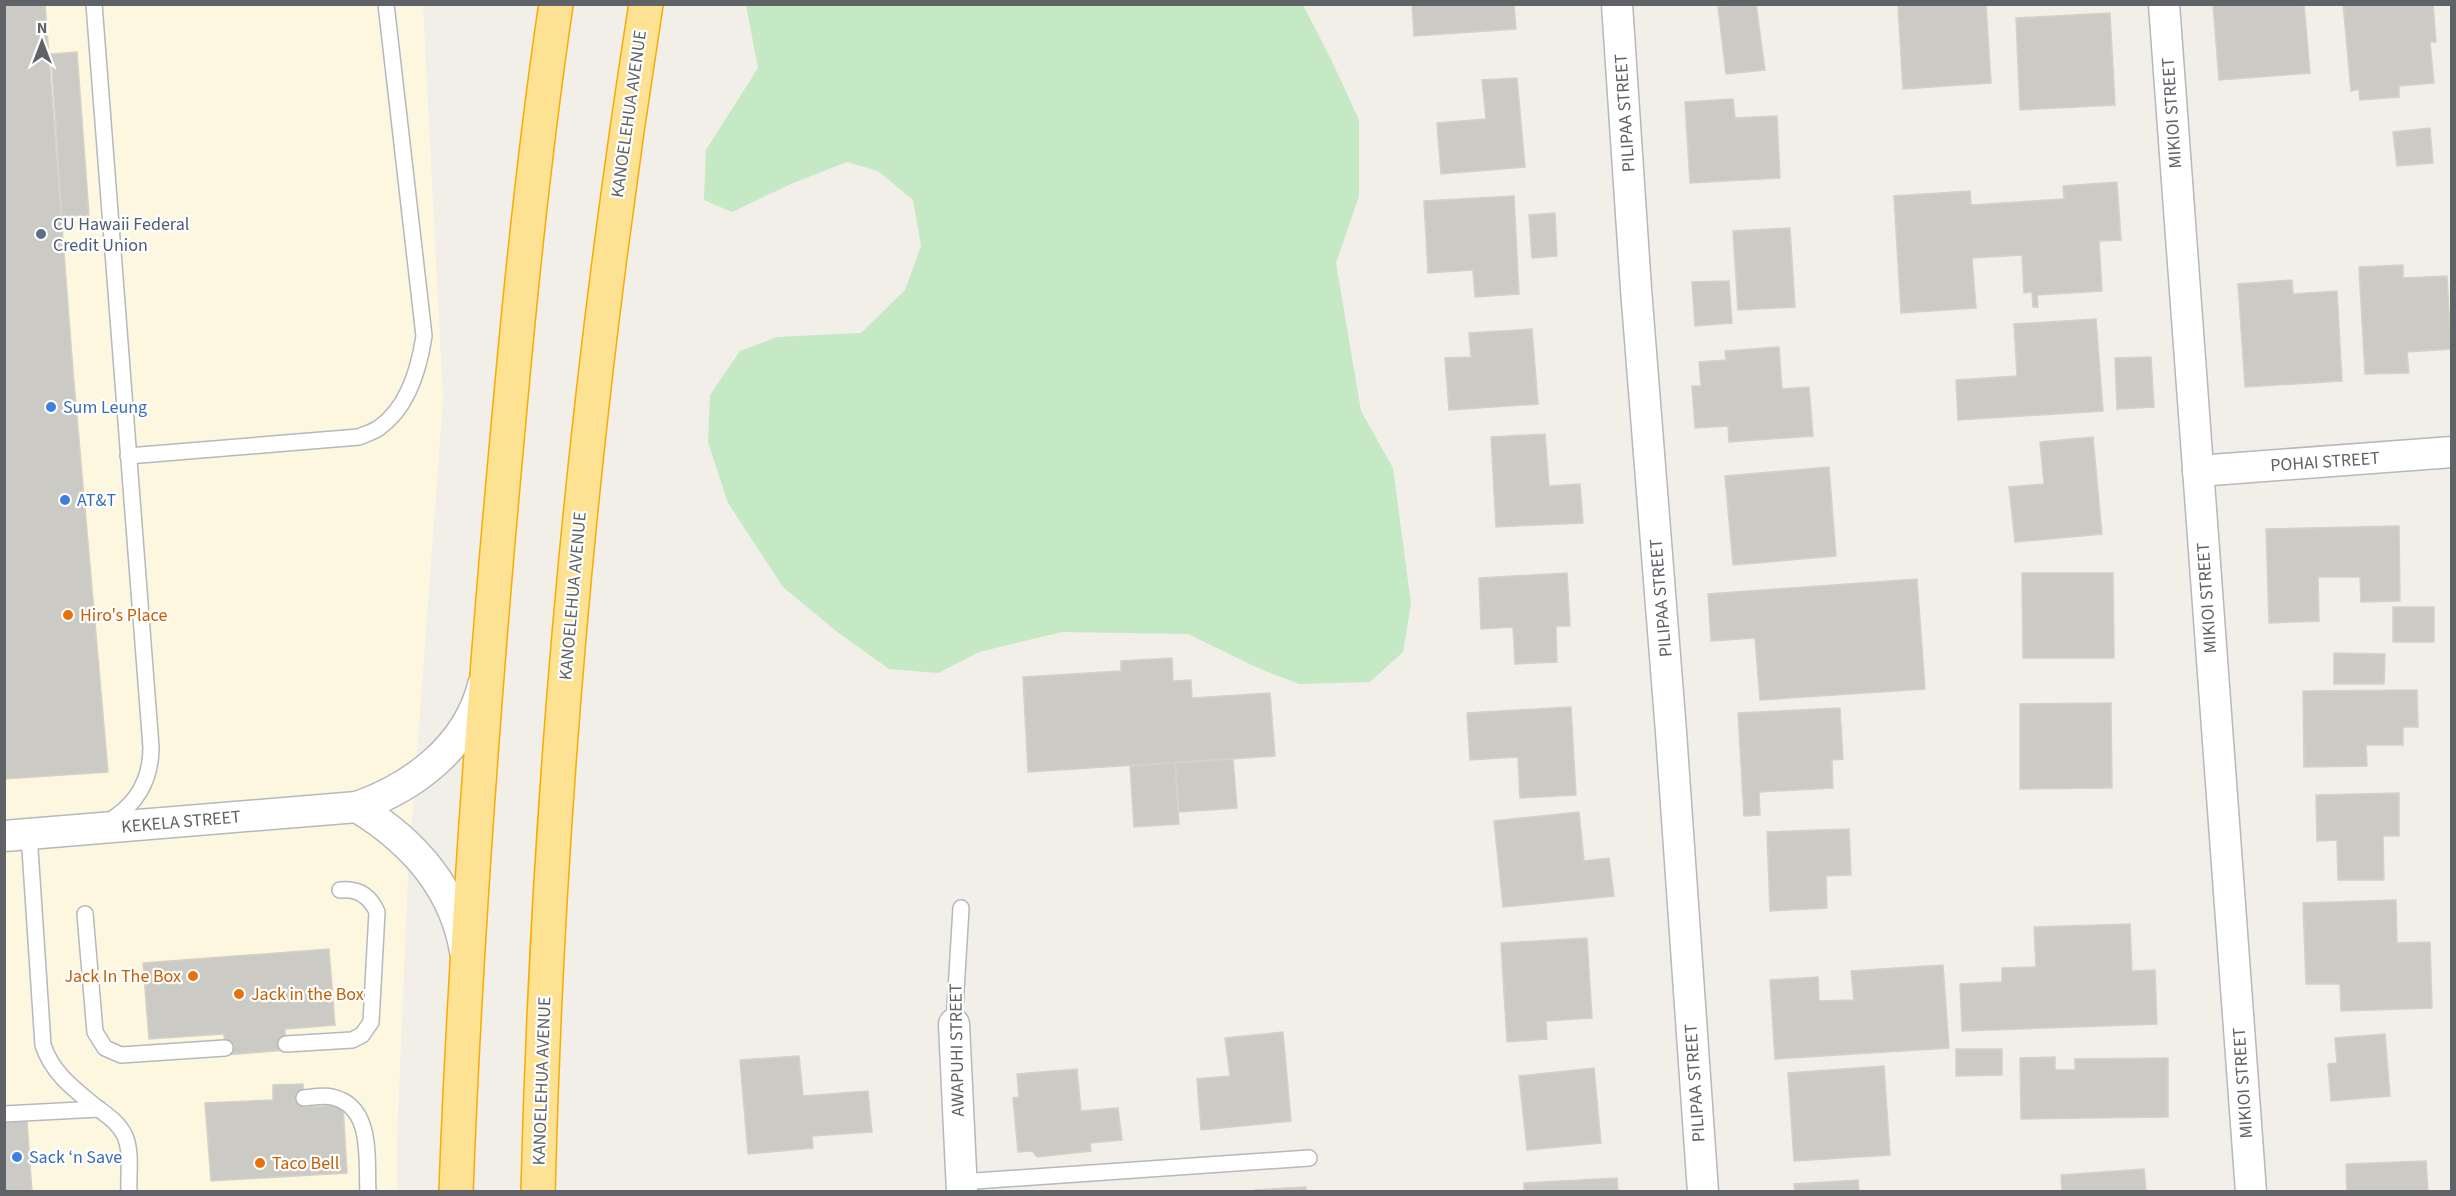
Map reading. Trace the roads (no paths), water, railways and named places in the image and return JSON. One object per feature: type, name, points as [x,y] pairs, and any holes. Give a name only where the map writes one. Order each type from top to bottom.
[{"type":"highway","points":[[456,1191],[487,665],[516,326],[543,90],[556,4]]},
{"type":"highway","name":"KANOELEHUA AVENUE","points":[[538,1191],[549,908],[575,571],[598,342],[646,4]]},
{"type":"street","name":"PILIPAA STREET","points":[[1617,4],[1703,1191]]},
{"type":"street","name":"MIKIOI STREET","points":[[2164,4],[2251,1191]]},
{"type":"street","name":"POHAI STREET","points":[[2198,471],[2451,452]]},
{"type":"street","name":"KEKELA STREET","points":[[17,835],[357,807],[382,798],[404,787],[425,772],[459,735],[481,690],[487,665]]},
{"type":"street","points":[[357,807],[382,822],[405,841],[442,887],[460,932],[468,970]]},
{"type":"street","name":"AWAPUHI STREET","points":[[954,1024],[962,1187]]},
{"type":"lane","points":[[82,830],[105,824],[125,811],[145,782],[150,759],[94,4]]},
{"type":"lane","points":[[128,456],[359,437],[380,428],[406,395],[415,377],[424,336],[386,4]]},
{"type":"lane","points":[[17,835],[46,1056],[59,1076],[117,1123],[125,1137],[128,1151],[129,1191]]},
{"type":"lane","points":[[286,1044],[352,1040],[362,1035],[371,1022],[377,912],[373,903],[363,893],[354,890],[340,890]]},
{"type":"lane","name":"AWAPUHI STREET","points":[[954,1024],[961,908]]},
{"type":"lane","points":[[85,914],[95,1032],[105,1048],[121,1054],[225,1048]]},
{"type":"lane","points":[[304,1098],[331,1096],[350,1107],[360,1118],[365,1132],[368,1191]]},
{"type":"lane","points":[[4,1114],[99,1109]]},
{"type":"lane","points":[[962,1187],[1309,1158]]},
{"type":"place","name":"CU Hawaii Federal Credit Union","points":[[41,234]]},
{"type":"place","name":"Sum Leung","points":[[51,407]]},
{"type":"place","name":"AT&T","points":[[65,500]]},
{"type":"place","name":"Hiro's Place","points":[[68,615]]},
{"type":"place","name":"Jack In The Box","points":[[193,976]]},
{"type":"place","name":"Jack in the Box","points":[[239,994]]},
{"type":"place","name":"Sack ‘n Save","points":[[17,1157]]},
{"type":"place","name":"Taco Bell","points":[[260,1163]]}]
